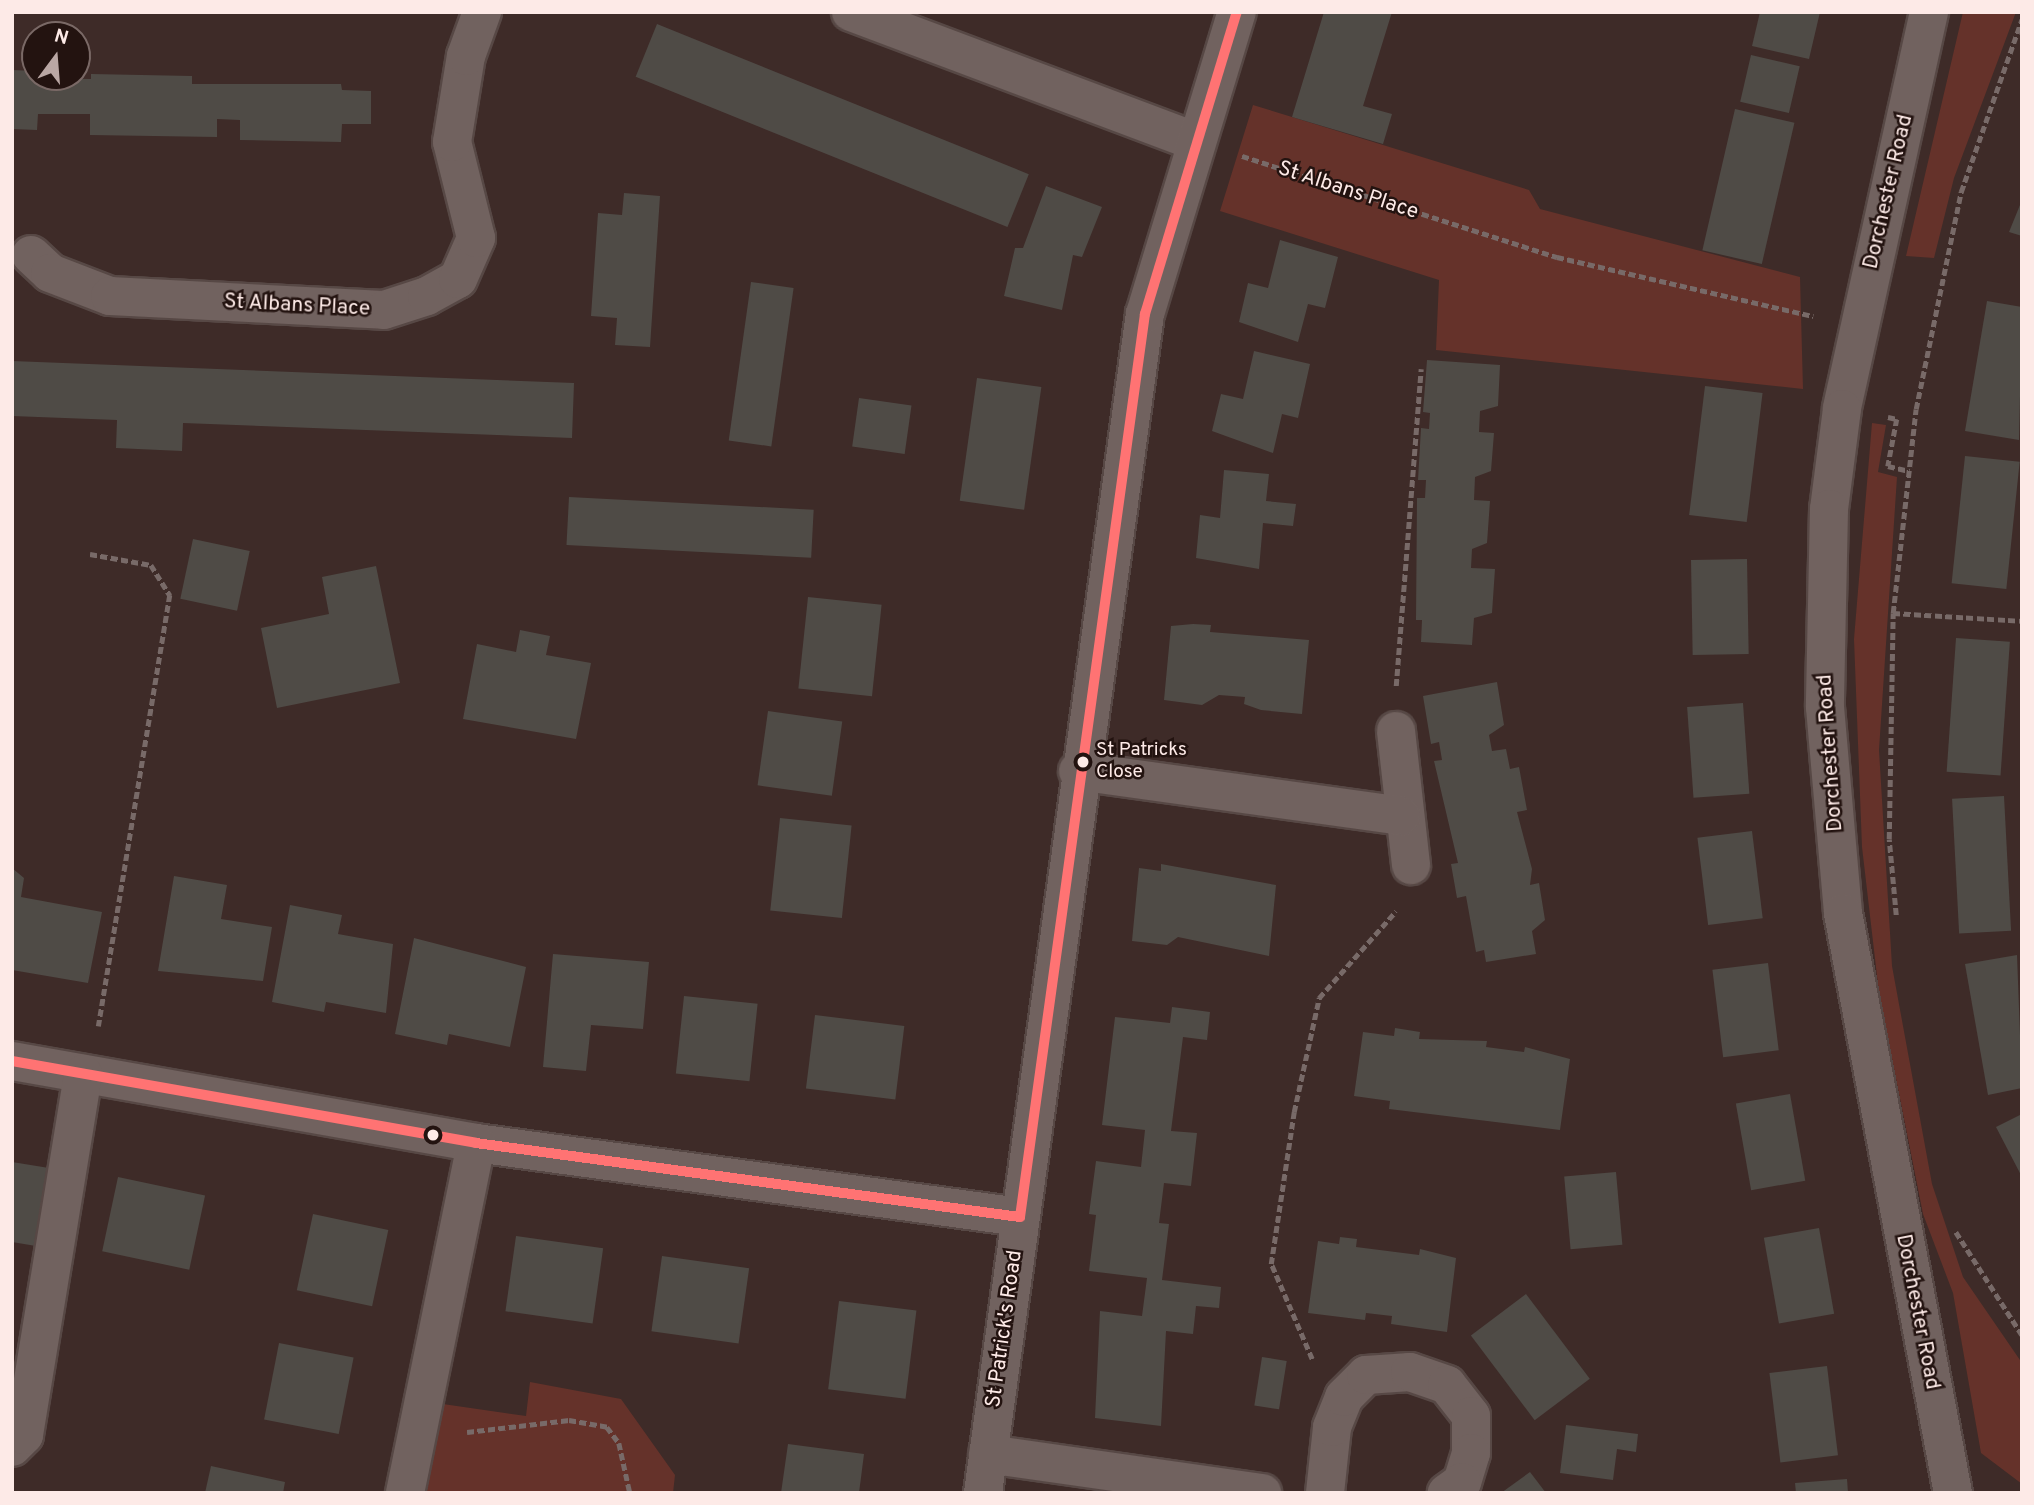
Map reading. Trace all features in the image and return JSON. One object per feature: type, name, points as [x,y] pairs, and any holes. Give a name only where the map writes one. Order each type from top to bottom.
[{"type":"street","name":"St Albans Place","points":[[31,256],[50,273],[110,296],[384,310],[427,296],[458,279],[476,238],[452,142],[466,56],[482,12]]},
{"type":"street","points":[[851,12],[1195,141]]},
{"type":"street","name":"St Patrick's Road","points":[[983,1493],[1078,771],[1145,314],[1195,141],[1237,12]]},
{"type":"street","name":"Dorchester Road","points":[[1929,12],[1858,327],[1829,509],[1825,707],[1843,913],[1953,1493]]},
{"type":"street","points":[[1396,730],[1401,816],[1411,865]]},
{"type":"street","points":[[1078,771],[1401,816]]},
{"type":"street","points":[[12,1060],[476,1143],[737,1184],[1020,1217]]},
{"type":"street","points":[[12,1447],[24,1435],[87,1075]]},
{"type":"street","points":[[405,1493],[476,1143]]},
{"type":"street","points":[[1325,1493],[1332,1427],[1345,1397],[1366,1375],[1410,1372],[1447,1385],[1471,1416],[1471,1453],[1462,1482],[1447,1493]]},
{"type":"street","points":[[988,1454],[1262,1493]]},
{"type":"path","points":[[1898,931],[1889,839],[1894,613],[1916,409],[1961,192],[2022,19]]},
{"type":"path","name":"St Albans Place","points":[[1195,141],[1557,257],[1858,327]]},
{"type":"path","points":[[1396,730],[1396,642],[1421,369]]},
{"type":"path","points":[[87,1075],[170,595],[151,565],[90,554]]},
{"type":"path","points":[[1894,613],[2022,621]]},
{"type":"path","points":[[1345,1397],[1306,1350],[1271,1264],[1293,1112],[1319,998],[1394,918],[1411,865]]},
{"type":"path","points":[[1953,1221],[1987,1290],[2022,1335]]},
{"type":"path","points":[[458,1435],[569,1420],[607,1427],[619,1443],[630,1493]]},
{"type":"shaded area","points":[[1963,12],[2016,12],[1954,178],[1934,258],[1906,256]]},
{"type":"shaded area","points":[[1253,105],[1529,190],[1540,209],[1800,277],[1803,389],[1436,350],[1439,280],[1220,211]]},
{"type":"shaded area","points":[[1872,423],[1886,425],[1878,472],[1897,477],[1879,750],[1892,966],[1932,1184],[1963,1277],[2022,1363],[2022,1484],[1981,1453],[1953,1293],[1923,1214],[1879,993],[1862,847],[1854,639]]},
{"type":"shaded area","points":[[530,1382],[621,1399],[675,1475],[673,1493],[414,1493],[436,1403],[526,1416]]},
{"type":"building","points":[[1324,12],[1392,12],[1363,106],[1392,114],[1383,144],[1292,117]]},
{"type":"building","points":[[1760,12],[1820,12],[1809,59],[1752,46]]},
{"type":"building","points":[[657,24],[1029,174],[1007,227],[636,77]]},
{"type":"building","points":[[1751,55],[1800,66],[1789,113],[1740,102]]},
{"type":"building","points":[[12,70],[21,70],[21,91],[91,91],[91,74],[192,76],[192,84],[341,84],[342,90],[371,91],[371,124],[342,124],[341,142],[240,140],[240,120],[217,119],[217,137],[90,135],[90,114],[38,114],[37,130],[12,129]]},
{"type":"building","points":[[1735,109],[1794,123],[1762,264],[1702,250]]},
{"type":"building","points":[[1046,186],[1102,207],[1082,257],[1073,255],[1062,310],[1004,296],[1015,248],[1023,248]]},
{"type":"building","points":[[624,193],[660,196],[650,347],[615,345],[617,318],[591,316],[598,213],[622,215]]},
{"type":"building","points":[[2022,200],[2022,236],[2009,232]]},
{"type":"building","points":[[1280,240],[1338,257],[1325,308],[1308,304],[1298,342],[1239,322],[1248,283],[1268,288]]},
{"type":"building","points":[[751,282],[794,288],[771,446],[729,440]]},
{"type":"building","points":[[1987,301],[2022,307],[2019,440],[1965,431]]},
{"type":"building","points":[[1254,351],[1310,364],[1298,418],[1282,414],[1273,453],[1212,431],[1221,394],[1243,399]]},
{"type":"building","points":[[1427,360],[1500,365],[1498,406],[1480,411],[1479,432],[1494,433],[1491,471],[1475,477],[1474,500],[1490,501],[1487,543],[1472,549],[1471,568],[1495,569],[1492,613],[1474,618],[1472,645],[1421,642],[1422,620],[1416,620],[1417,498],[1425,498],[1426,480],[1418,480],[1421,428],[1429,429],[1430,413],[1423,412]]},
{"type":"building","points":[[12,361],[574,383],[572,438],[183,423],[182,451],[116,448],[117,420],[12,416]]},
{"type":"building","points":[[977,378],[1041,387],[1024,510],[960,501]]},
{"type":"building","points":[[1705,386],[1763,393],[1747,522],[1689,515]]},
{"type":"building","points":[[859,398],[911,405],[905,454],[852,447]]},
{"type":"building","points":[[1965,456],[2020,462],[2006,589],[1952,583]]},
{"type":"building","points":[[1224,470],[1269,474],[1266,501],[1296,504],[1293,526],[1263,523],[1259,569],[1196,558],[1200,515],[1220,518]]},
{"type":"building","points":[[569,497],[814,510],[811,558],[566,545]]},
{"type":"building","points":[[193,539],[250,551],[237,611],[180,599]]},
{"type":"building","points":[[1747,559],[1749,654],[1693,655],[1691,560]]},
{"type":"building","points":[[376,566],[400,683],[277,708],[261,628],[329,614],[322,577]]},
{"type":"building","points":[[808,597],[882,605],[872,696],[798,688]]},
{"type":"building","points":[[1211,625],[1210,632],[1309,640],[1302,714],[1261,710],[1244,704],[1245,697],[1219,695],[1202,705],[1164,700],[1171,626]]},
{"type":"building","points":[[520,630],[550,636],[546,655],[591,663],[576,739],[463,719],[477,644],[516,652]]},
{"type":"building","points":[[1956,638],[2010,642],[2001,775],[1947,772]]},
{"type":"building","points":[[1497,682],[1504,725],[1489,735],[1492,751],[1506,749],[1510,769],[1519,767],[1527,810],[1517,812],[1532,869],[1530,885],[1539,883],[1545,920],[1532,931],[1536,954],[1486,962],[1484,950],[1476,952],[1466,896],[1457,898],[1451,864],[1458,863],[1434,761],[1442,760],[1439,742],[1431,744],[1423,696]]},
{"type":"building","points":[[1743,703],[1749,794],[1693,798],[1687,707]]},
{"type":"building","points":[[768,711],[842,721],[832,796],[758,785]]},
{"type":"building","points":[[2004,796],[2011,931],[1959,934],[1952,799]]},
{"type":"building","points":[[780,818],[852,826],[842,918],[770,910]]},
{"type":"building","points":[[1752,831],[1763,918],[1708,925],[1697,838]]},
{"type":"building","points":[[1161,864],[1276,885],[1269,956],[1178,937],[1167,945],[1132,941],[1139,868],[1161,871]]},
{"type":"building","points":[[12,868],[24,878],[21,897],[102,912],[88,983],[12,970]]},
{"type":"building","points":[[174,876],[227,885],[221,919],[272,927],[263,981],[158,971]]},
{"type":"building","points":[[290,905],[342,915],[338,934],[393,944],[386,1013],[326,1002],[324,1012],[272,1002]]},
{"type":"building","points":[[414,938],[526,967],[510,1047],[449,1034],[447,1045],[395,1034]]},
{"type":"building","points":[[553,954],[649,962],[643,1029],[591,1025],[586,1071],[543,1067]]},
{"type":"building","points":[[2017,955],[2022,1088],[1988,1095],[1965,964]]},
{"type":"building","points":[[1768,963],[1779,1050],[1723,1057],[1712,970]]},
{"type":"building","points":[[684,996],[758,1004],[749,1081],[676,1074]]},
{"type":"building","points":[[1172,1007],[1210,1012],[1207,1040],[1183,1037],[1171,1131],[1197,1133],[1191,1186],[1164,1183],[1159,1223],[1169,1224],[1162,1280],[1221,1287],[1219,1308],[1196,1306],[1193,1334],[1166,1331],[1161,1426],[1095,1418],[1100,1311],[1142,1316],[1147,1278],[1089,1271],[1096,1215],[1089,1214],[1096,1161],[1141,1167],[1145,1130],[1102,1125],[1115,1017],[1170,1023]]},
{"type":"building","points":[[815,1015],[904,1026],[895,1099],[806,1088]]},
{"type":"building","points":[[1395,1028],[1420,1032],[1419,1039],[1487,1041],[1486,1047],[1524,1052],[1525,1047],[1570,1059],[1560,1130],[1389,1109],[1390,1101],[1354,1096],[1363,1032],[1394,1036]]},
{"type":"building","points":[[1790,1094],[1805,1181],[1751,1190],[1736,1104]]},
{"type":"building","points":[[2022,1114],[2022,1177],[1996,1127]]},
{"type":"building","points":[[12,1162],[49,1168],[36,1246],[12,1242]]},
{"type":"building","points":[[1616,1172],[1622,1245],[1571,1249],[1564,1177]]},
{"type":"building","points":[[118,1177],[205,1196],[189,1270],[102,1251]]},
{"type":"building","points":[[313,1214],[388,1230],[372,1306],[297,1290]]},
{"type":"building","points":[[1819,1228],[1834,1314],[1779,1323],[1764,1238]]},
{"type":"building","points":[[516,1236],[603,1248],[593,1324],[505,1311]]},
{"type":"building","points":[[1340,1237],[1357,1239],[1356,1247],[1419,1255],[1420,1249],[1456,1258],[1447,1332],[1391,1324],[1392,1316],[1366,1313],[1365,1320],[1308,1313],[1318,1241],[1339,1244]]},
{"type":"building","points":[[662,1256],[749,1268],[739,1344],[651,1331]]},
{"type":"building","points":[[1526,1294],[1590,1379],[1535,1420],[1471,1336]]},
{"type":"building","points":[[839,1301],[916,1311],[906,1399],[828,1389]]},
{"type":"building","points":[[279,1343],[354,1358],[339,1434],[264,1420]]},
{"type":"building","points":[[1262,1357],[1287,1361],[1279,1409],[1254,1405]]},
{"type":"building","points":[[1827,1366],[1838,1455],[1780,1462],[1769,1373]]},
{"type":"building","points":[[1566,1425],[1638,1434],[1636,1452],[1617,1449],[1613,1480],[1560,1473]]},
{"type":"building","points":[[788,1444],[864,1454],[859,1493],[781,1493]]},
{"type":"building","points":[[211,1466],[285,1482],[283,1493],[205,1493]]},
{"type":"building","points":[[1530,1472],[1546,1493],[1501,1493]]},
{"type":"building","points":[[1847,1479],[1848,1493],[1796,1493],[1795,1483]]},
{"type":"transit line","points":[[12,1061],[476,1143],[1020,1217],[1145,314],[1237,12]]},
{"type":"place","name":"St Patricks Close","points":[[1083,762]]}]
